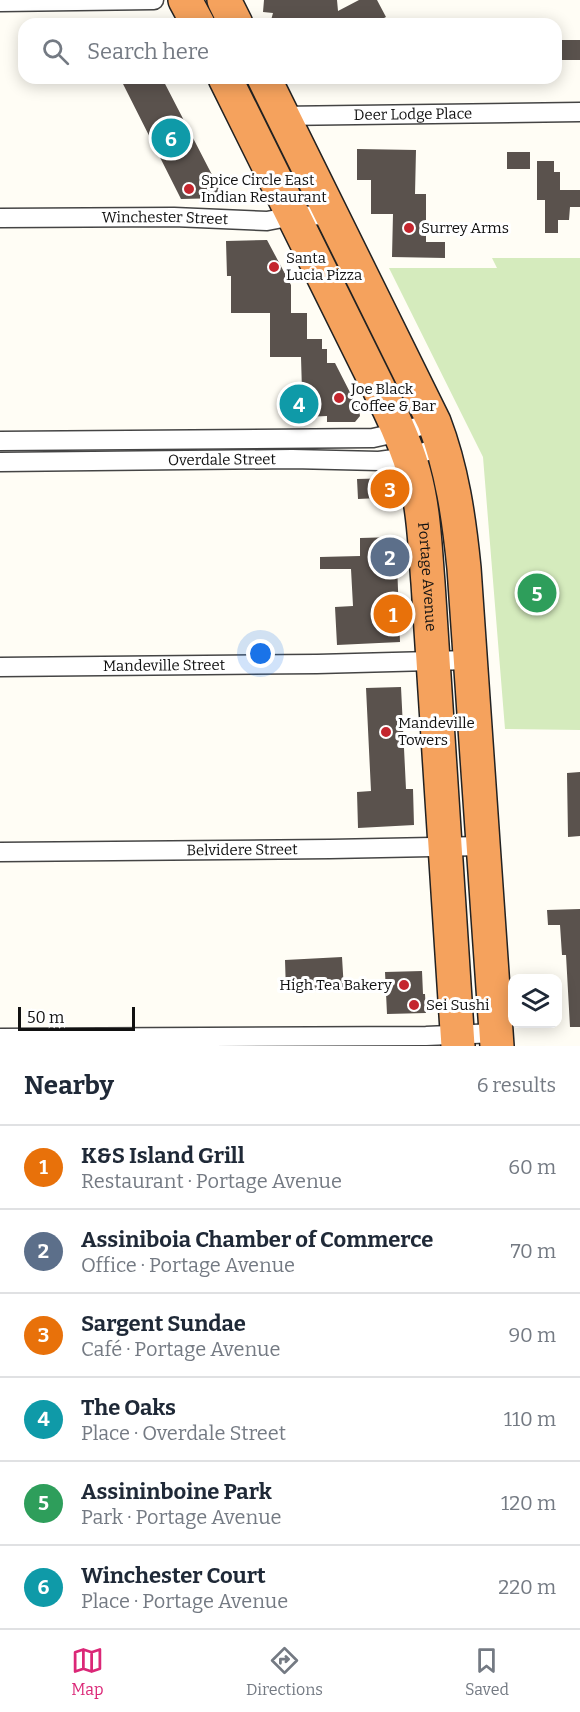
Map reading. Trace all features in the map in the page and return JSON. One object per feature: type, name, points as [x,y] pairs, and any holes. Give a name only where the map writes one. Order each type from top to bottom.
[{"type":"highway","points":[[185,0],[195,18]]},
{"type":"highway","points":[[224,0],[233,18]]},
{"type":"highway","name":"Portage Avenue","points":[[228,84],[405,445],[415,476],[424,530],[457,1040]]},
{"type":"highway","points":[[267,84],[438,434],[451,474],[460,523],[496,1040]]},
{"type":"street","points":[[0,2],[154,0]]},
{"type":"street","name":"Deer Lodge Place","points":[[244,117],[580,112]]},
{"type":"street","name":"Winchester Street","points":[[0,219],[174,217],[267,221],[293,216],[331,215]]},
{"type":"street","name":"Overdale Street","points":[[0,462],[292,459],[379,461],[405,445],[438,434]]},
{"type":"street","name":"Overdale Street","points":[[0,441],[373,438],[405,445],[438,434]]},
{"type":"street","name":"Mandeville Street","points":[[0,667],[470,660]]},
{"type":"street","name":"Belvidere Street","points":[[0,852],[483,846]]},
{"type":"street","points":[[0,1038],[27,1042],[415,1036],[457,1040],[496,1040]]},
{"type":"green space","points":[[492,258],[580,258],[580,730],[505,729],[483,457],[389,268],[497,268]]},
{"type":"building","points":[[264,0],[337,0],[338,11],[359,0],[377,0],[386,17],[272,18],[273,13],[263,12]]},
{"type":"building","points":[[562,40],[580,40],[580,60],[562,60]]},
{"type":"building","points":[[123,84],[165,84],[224,198],[181,199]]},
{"type":"building","points":[[357,149],[416,150],[415,194],[426,194],[426,242],[445,242],[445,258],[392,257],[393,214],[371,214],[371,180],[357,180]]},
{"type":"building","points":[[507,152],[530,152],[530,169],[507,169]]},
{"type":"building","points":[[537,161],[554,161],[554,172],[560,172],[560,190],[580,190],[580,207],[570,207],[569,220],[558,220],[558,233],[545,233],[545,200],[537,200]]},
{"type":"building","points":[[267,240],[291,285],[291,313],[307,313],[307,339],[322,339],[322,349],[327,349],[327,363],[335,363],[359,410],[360,416],[355,422],[327,422],[327,416],[283,418],[282,392],[302,391],[301,357],[270,357],[270,313],[231,313],[231,276],[227,276],[226,241]]},
{"type":"building","points":[[396,478],[400,497],[358,499],[357,479]]},
{"type":"building","points":[[396,537],[400,642],[337,645],[335,607],[353,606],[351,569],[320,569],[320,557],[360,556],[360,538]]},
{"type":"building","points":[[401,687],[406,789],[413,789],[414,825],[358,828],[357,792],[371,791],[366,688]]},
{"type":"building","points":[[580,772],[580,836],[568,837],[567,773]]},
{"type":"building","points":[[580,909],[580,1027],[570,1027],[566,955],[562,955],[560,925],[548,925],[547,910]]},
{"type":"building","points":[[342,957],[344,990],[286,992],[285,960]]},
{"type":"building","points":[[422,971],[426,1013],[387,1014],[385,972]]},
{"type":"place","name":"Winchester Court","points":[[171,138]]},
{"type":"place","name":"Spice Circle East Indian Restaurant","points":[[189,189]]},
{"type":"place","name":"Surrey Arms","points":[[409,228]]},
{"type":"place","name":"Santa Lucia Pizza","points":[[274,267]]},
{"type":"place","name":"Joe Black Coffee & Bar","points":[[339,398]]},
{"type":"place","name":"The Oaks","points":[[299,404]]},
{"type":"place","name":"Sargent Sundae","points":[[390,489]]},
{"type":"place","name":"Assiniboia Chamber of Commerce","points":[[390,557]]},
{"type":"place","name":"Assininboine Park","points":[[537,593]]},
{"type":"place","name":"K&S Island Grill","points":[[393,614]]},
{"type":"place","name":"Mandeville Towers","points":[[386,732]]},
{"type":"place","name":"High Tea Bakery","points":[[404,985]]},
{"type":"place","name":"Sei Sushi","points":[[414,1005]]}]
